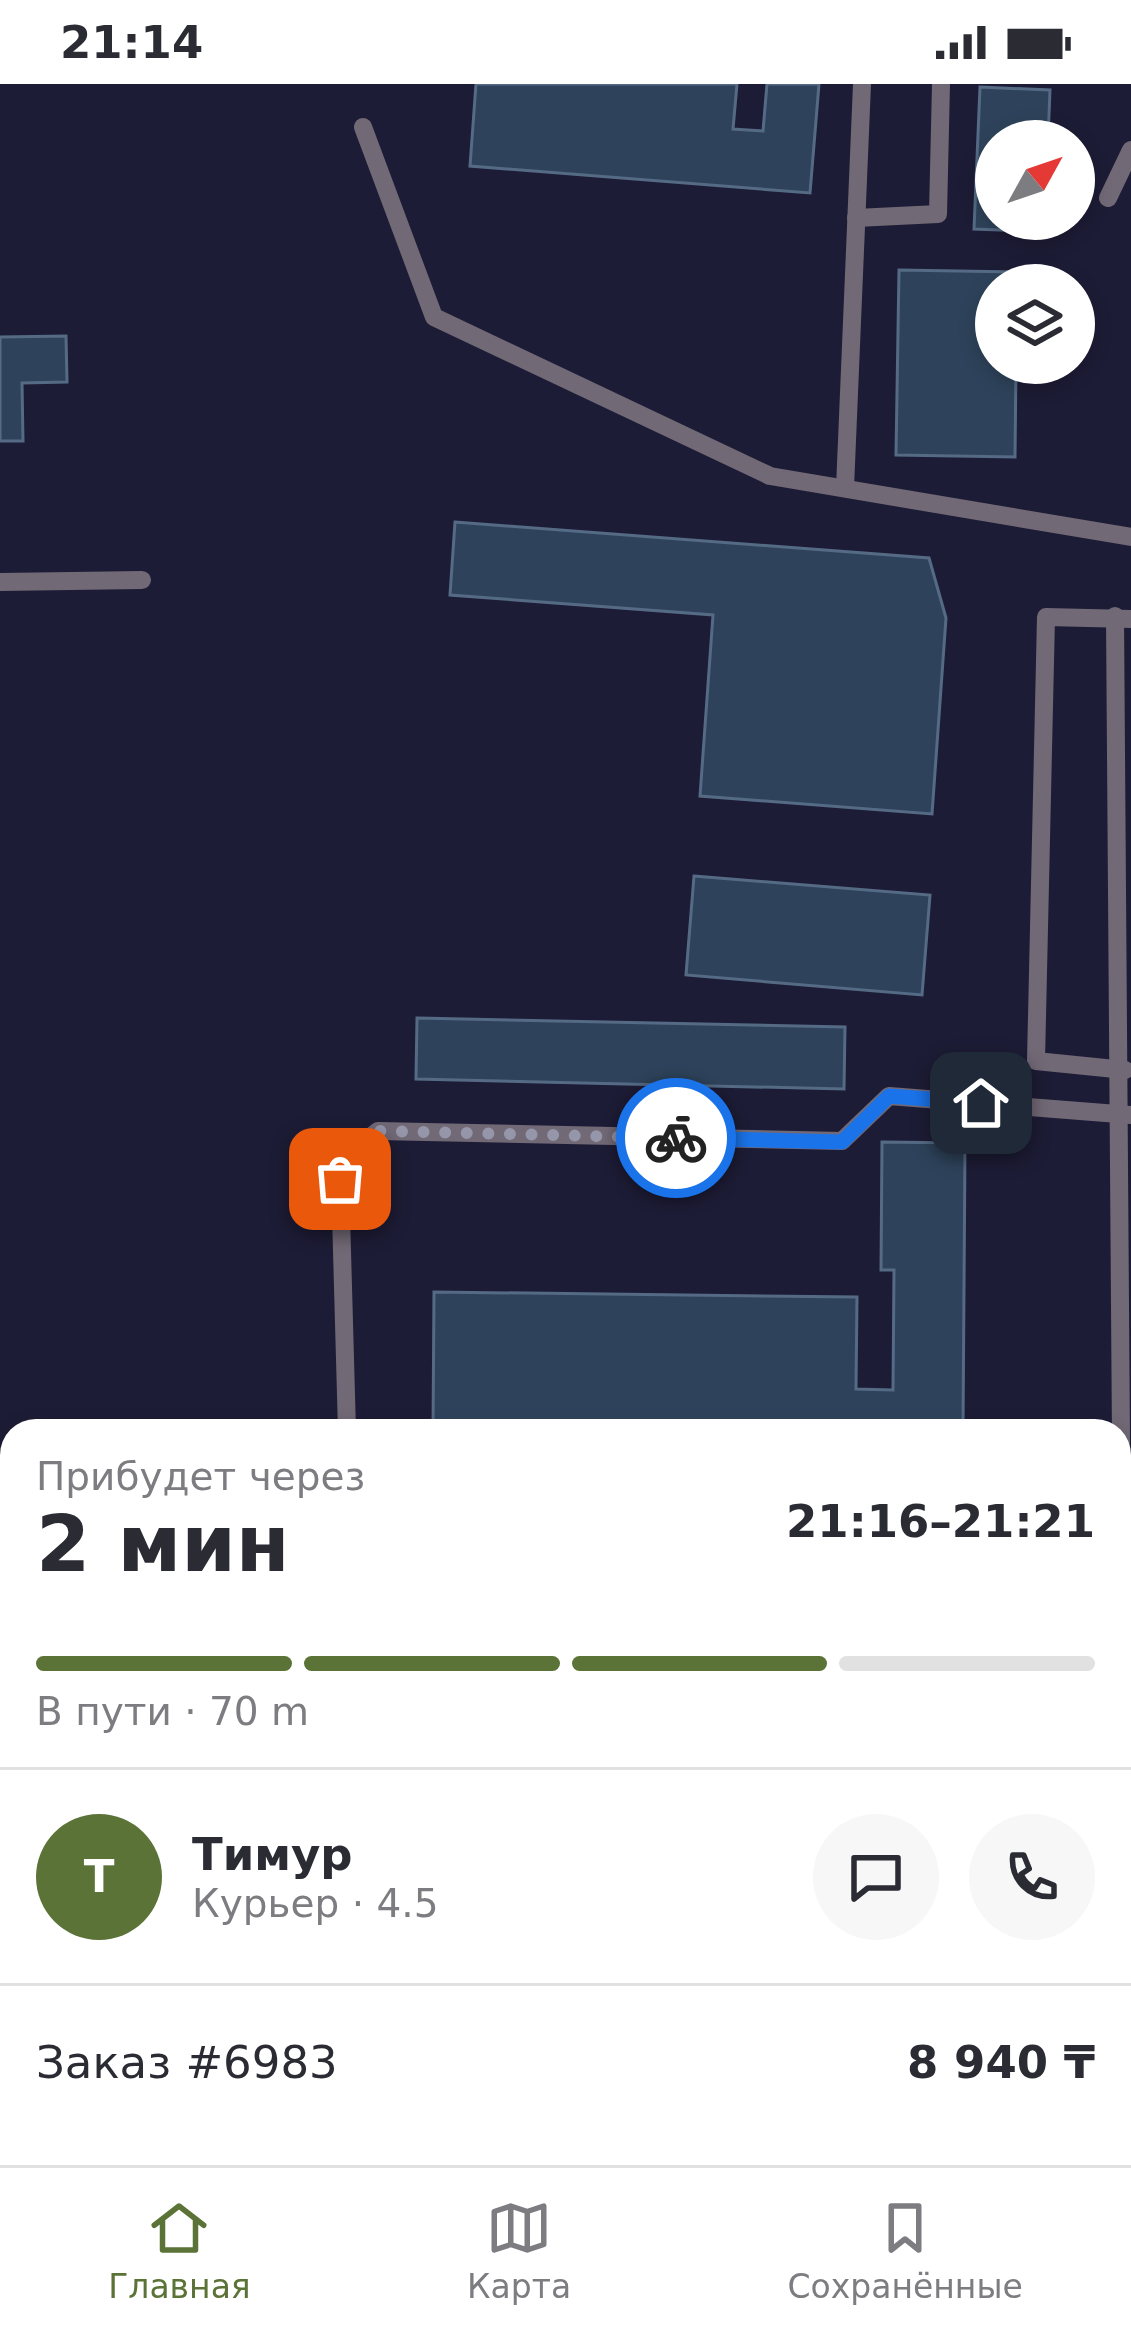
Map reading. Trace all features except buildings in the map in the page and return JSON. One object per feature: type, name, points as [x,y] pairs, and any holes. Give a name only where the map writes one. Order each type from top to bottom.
[{"type":"lane","points":[[845,488],[862,84]]},
{"type":"lane","points":[[856,218],[938,214],[941,84]]},
{"type":"lane","points":[[363,127],[434,317],[770,476],[1131,537]]},
{"type":"lane","points":[[1108,198],[1131,151]]},
{"type":"lane","points":[[0,582],[142,580]]},
{"type":"lane","points":[[1123,1419],[1125,1069],[1123,618],[1046,617],[1036,1061],[1125,1069]]},
{"type":"lane","points":[[346,1419],[340,1179],[356,1149],[378,1131],[842,1142],[889,1096],[1125,1115]]},
{"type":"way so far","points":[[340,1179],[356,1149],[378,1131],[676,1138]]},
{"type":"route","points":[[676,1138],[842,1142],[889,1096],[981,1103]]}]
